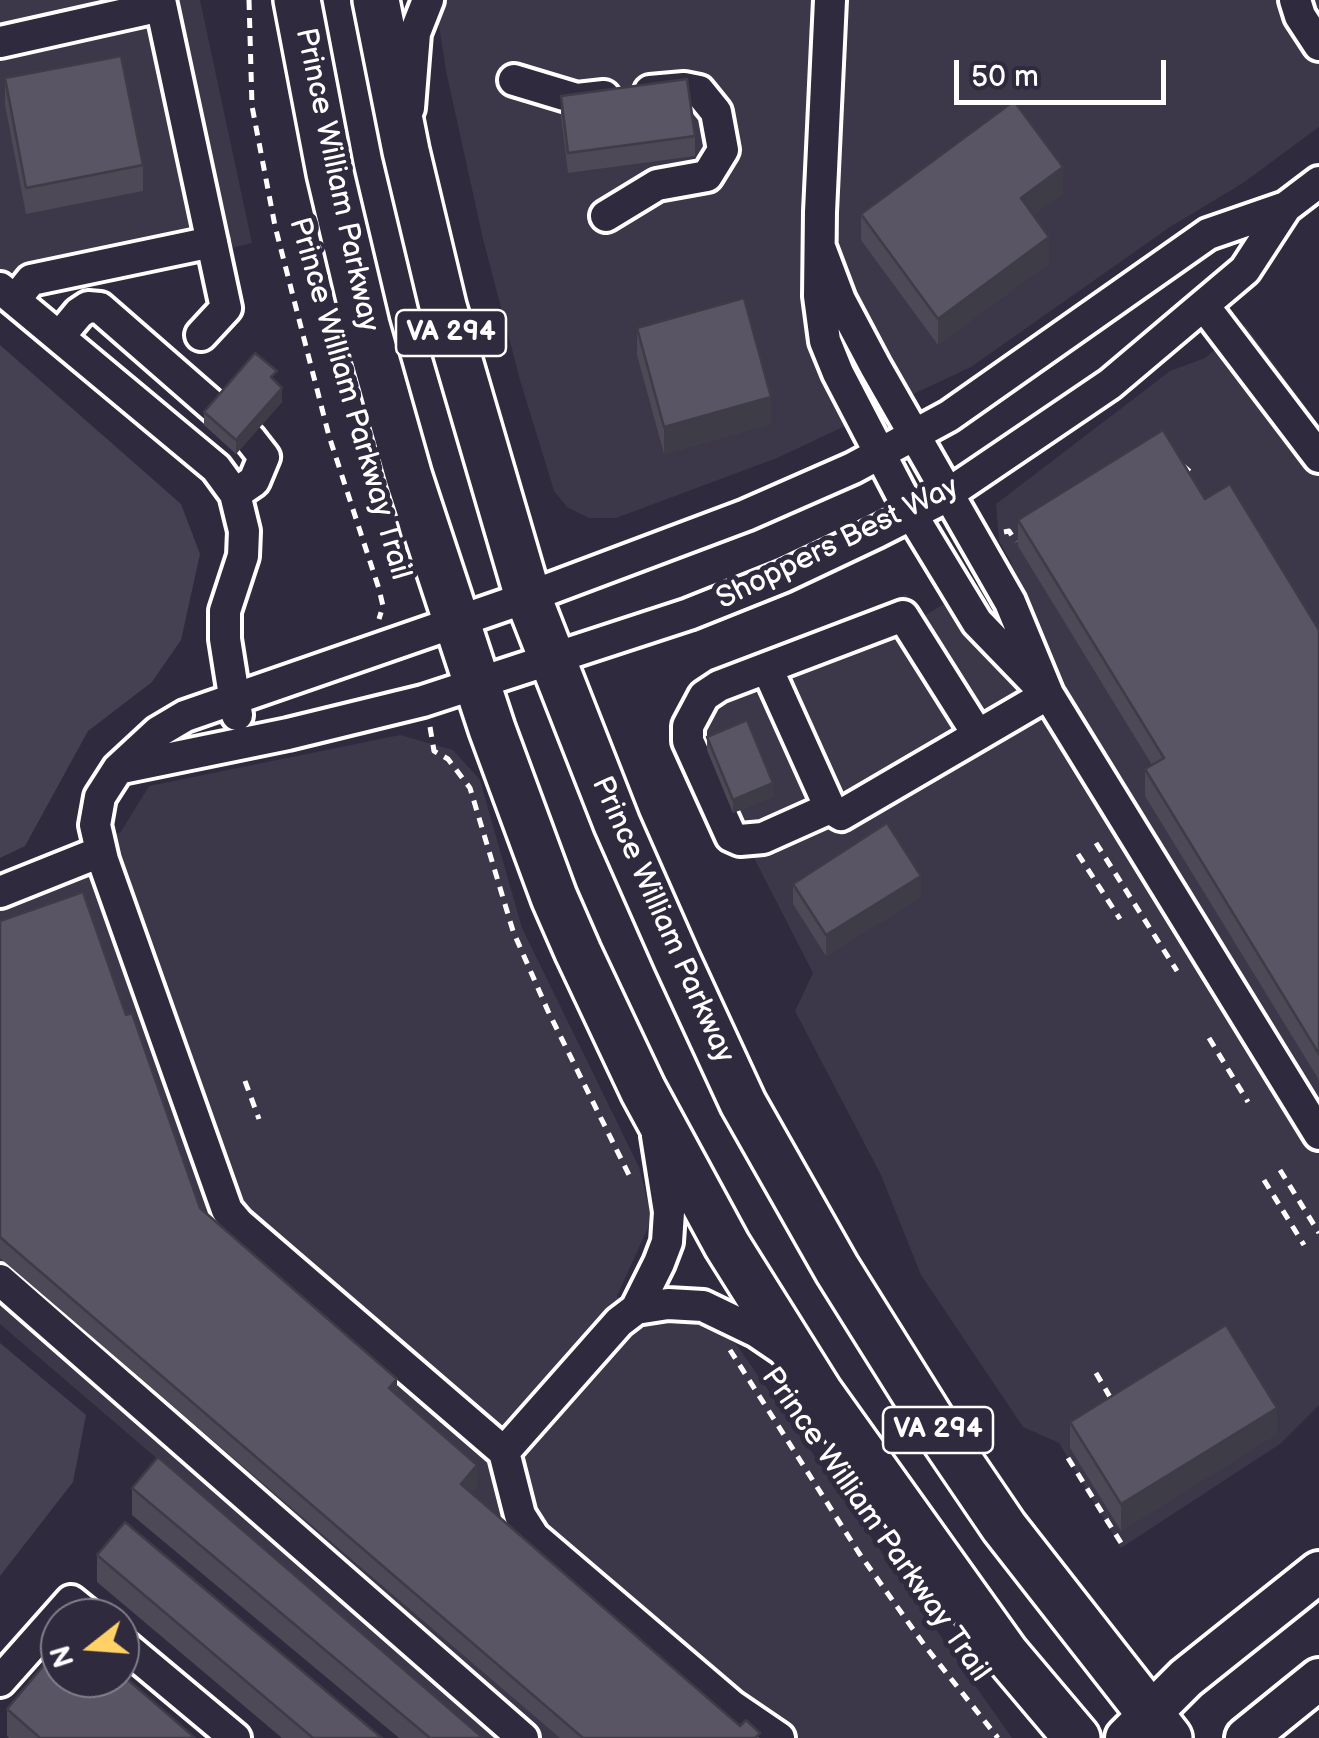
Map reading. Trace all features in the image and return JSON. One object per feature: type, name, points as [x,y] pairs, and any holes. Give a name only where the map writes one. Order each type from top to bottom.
[{"type":"highway","name":"Prince William Parkway","points":[[297,0],[330,174],[366,325],[409,476],[554,897],[650,1104],[800,1362],[918,1536],[1006,1654],[1077,1738]]},
{"type":"highway","name":"Prince William Parkway","points":[[376,0],[443,306],[528,597],[617,824],[726,1068],[837,1269],[932,1421],[1148,1730]]},
{"type":"main road","points":[[1148,1730],[1207,1660],[1319,1572]]},
{"type":"main road","points":[[1246,1738],[1319,1678]]},
{"type":"street","points":[[406,151],[415,33],[428,0]]},
{"type":"street","points":[[830,0],[818,296],[825,341],[912,514],[977,622],[1048,694]]},
{"type":"street","points":[[1295,0],[1300,16],[1319,45]]},
{"type":"street","points":[[0,42],[160,3],[226,308],[202,335]]},
{"type":"street","points":[[514,80],[577,100],[684,88],[699,91],[708,100],[722,133],[723,150],[707,176],[657,185],[606,216]]},
{"type":"street","name":"Shoppers Best Way","points":[[118,769],[172,722],[528,597],[746,515],[880,454],[957,411],[1208,234],[1286,207],[1319,182]]},
{"type":"street","name":"Shoppers Best Way","points":[[118,769],[413,703],[552,659],[752,589],[912,514],[948,495],[1110,384],[1205,307],[1246,270],[1286,207]]},
{"type":"street","points":[[212,242],[31,280],[8,294],[216,468],[235,494],[244,531],[243,556],[226,611],[225,639],[232,700],[244,742]]},
{"type":"street","points":[[820,247],[840,300],[1010,602],[1048,694],[1319,1134]]},
{"type":"street","points":[[59,337],[79,313],[88,307],[100,308],[218,410]]},
{"type":"street","points":[[1205,307],[1319,456]]},
{"type":"street","points":[[235,494],[254,481],[264,457],[250,438]]},
{"type":"street","points":[[830,808],[752,840],[731,836],[688,741],[688,726],[704,696],[719,686],[903,616],[978,736]]},
{"type":"street","points":[[767,668],[830,808],[840,816],[1048,694]]},
{"type":"street","points":[[118,769],[106,785],[96,811],[100,852],[144,984],[228,1210],[238,1223],[504,1452],[520,1515],[534,1537],[732,1706],[779,1738]]},
{"type":"street","points":[[0,892],[100,852]]},
{"type":"street","points":[[504,1452],[619,1322],[636,1309],[665,1251],[669,1227],[667,1192],[650,1104]]},
{"type":"street","points":[[0,1280],[523,1738]]},
{"type":"street","points":[[636,1309],[668,1304],[702,1306],[756,1332],[800,1362]]},
{"type":"street","points":[[0,1681],[40,1636]]},
{"type":"street","points":[[140,1659],[236,1738]]},
{"type":"path","name":"Prince William Parkway Trail","points":[[248,0],[252,106],[275,226],[324,417],[380,590],[382,612],[375,624],[380,628]]},
{"type":"path","points":[[1174,459],[1195,476]]},
{"type":"path","points":[[1004,532],[1009,532],[1016,542],[1011,545]]},
{"type":"path","points":[[435,744],[434,751],[448,759],[470,788],[512,931],[632,1180]]},
{"type":"path","points":[[1096,843],[1177,971]]},
{"type":"path","points":[[1078,854],[1120,919]]},
{"type":"path","points":[[1209,1038],[1248,1102]]},
{"type":"path","points":[[246,1080],[259,1119]]},
{"type":"path","points":[[1280,1170],[1319,1233]]},
{"type":"path","points":[[1264,1180],[1304,1245]]},
{"type":"path","name":"Prince William Parkway Trail","points":[[727,1342],[787,1444],[859,1552],[998,1738]]},
{"type":"path","points":[[1096,1373],[1115,1404]]},
{"type":"path","points":[[1068,1458],[1124,1546]]},
{"type":"shaded area","points":[[0,0],[200,0],[252,243],[0,303]]},
{"type":"shaded area","points":[[435,0],[1319,0],[1319,127],[971,367],[777,458],[616,518],[589,518],[567,507],[554,491],[520,380],[483,239],[446,71]]},
{"type":"shaded area","points":[[1245,325],[1319,425],[1319,1405],[1280,1444],[1121,1548],[1059,1443],[1023,1427],[921,1275],[881,1175],[795,1011],[813,973],[751,852],[720,845],[688,785],[678,734],[776,651],[906,594],[922,617],[1012,564],[999,541],[996,504],[1170,371],[1205,358]]},
{"type":"shaded area","points":[[0,345],[181,504],[200,554],[181,640],[152,682],[88,731],[25,846],[0,858]]},
{"type":"shaded area","points":[[400,735],[453,750],[480,780],[522,928],[639,1167],[652,1219],[617,1296],[642,1327],[697,1319],[736,1344],[1012,1738],[483,1738],[0,1324],[0,877],[57,852],[120,833],[149,786]]},
{"type":"shaded area","points":[[0,1343],[86,1415],[73,1482],[0,1576]]},
{"type":"building","points":[[121,56],[143,165],[26,188],[5,78]]},
{"type":"building","points":[[687,79],[695,136],[568,153],[561,96]]},
{"type":"building","points":[[1014,101],[1063,167],[1021,198],[1049,237],[938,319],[861,214]]},
{"type":"building","points":[[744,298],[771,397],[664,427],[637,328]]},
{"type":"building","points":[[255,353],[277,371],[271,377],[282,388],[236,440],[204,412]]},
{"type":"building","points":[[1163,430],[1205,499],[1230,484],[1319,630],[1319,1054],[1145,769],[1164,758],[1018,520]]},
{"type":"building","points":[[747,720],[773,783],[733,800],[707,737]]},
{"type":"building","points":[[887,823],[921,876],[826,935],[793,884]]},
{"type":"building","points":[[83,892],[126,1015],[132,1013],[200,1208],[397,1379],[389,1388],[477,1465],[461,1484],[740,1726],[746,1720],[760,1733],[755,1738],[583,1738],[0,1237],[0,921]]},
{"type":"building","points":[[1226,1325],[1277,1408],[1121,1504],[1070,1422]]},
{"type":"building","points":[[158,1457],[483,1738],[430,1738],[132,1488]]},
{"type":"building","points":[[125,1522],[382,1738],[313,1738],[97,1555]]},
{"type":"building","points":[[40,1670],[40,1698],[140,1698],[140,1690],[195,1738],[40,1738],[7,1709]]}]
